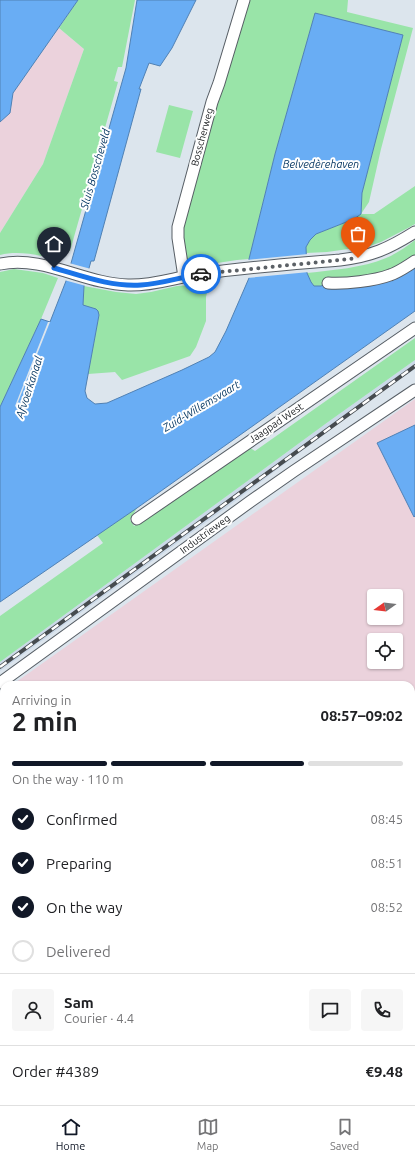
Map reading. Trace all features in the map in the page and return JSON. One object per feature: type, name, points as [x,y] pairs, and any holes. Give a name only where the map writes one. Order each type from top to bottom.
[{"type":"street","name":"Bosscherweg","points":[[184,277],[178,238],[178,227],[212,102],[244,0]]},
{"type":"street","points":[[0,264],[19,262],[32,263],[115,284],[136,285],[157,283],[199,274],[352,259],[373,254],[388,248],[415,232]]},
{"type":"street","points":[[328,283],[339,284],[390,275],[415,261]]},
{"type":"street","name":"Jaagpad West","points":[[136,519],[415,328]]},
{"type":"street","name":"Industrieweg","points":[[3,681],[251,501],[415,390]]},
{"type":"shaded area","points":[[59,28],[84,49],[43,164],[0,233],[0,122],[10,113],[13,93]]},
{"type":"shaded area","points":[[415,360],[415,369],[375,396],[230,505],[0,671],[0,662]]},
{"type":"shaded area","points":[[415,399],[415,681],[18,681]]},
{"type":"green space","points":[[78,0],[135,0],[122,67],[118,67],[114,81],[118,82],[70,251],[65,250],[61,260],[23,253],[0,255],[0,233],[43,164],[84,49],[59,28]]},
{"type":"green space","points":[[245,0],[348,0],[347,12],[413,28],[381,149],[369,202],[361,214],[362,193],[403,35],[315,13],[275,154],[249,259],[191,267],[184,254],[183,228]]},
{"type":"green space","points":[[169,105],[193,111],[180,158],[156,152]]},
{"type":"green space","points":[[415,186],[415,224],[381,242],[370,246],[327,252],[306,253],[306,247],[316,234],[354,219],[361,214],[374,214]]},
{"type":"green space","points":[[415,240],[415,259],[393,271],[321,286],[314,286],[307,273],[347,268],[377,261],[405,248]]},
{"type":"green space","points":[[14,269],[43,273],[58,278],[41,319],[0,407],[0,272]]},
{"type":"green space","points":[[209,284],[206,297],[206,321],[196,347],[190,356],[122,380],[115,372],[88,374],[99,315],[83,305],[84,286],[136,294],[177,286]]},
{"type":"green space","points":[[415,338],[415,360],[0,662],[0,616],[103,543],[97,535],[137,508],[130,520],[134,526],[247,446],[255,451]]},
{"type":"water","points":[[0,0],[78,0],[13,93],[10,113],[0,122]]},
{"type":"water","points":[[137,0],[196,0],[172,48],[160,66],[149,63],[139,89],[141,89],[94,261],[91,261],[84,286],[83,305],[96,309],[99,315],[85,391],[87,398],[95,404],[107,403],[182,370],[209,357],[215,352],[226,331],[249,278],[249,259],[275,154],[315,13],[403,35],[362,193],[361,214],[354,219],[316,234],[310,240],[306,247],[307,273],[314,286],[326,284],[345,285],[415,264],[415,311],[137,508],[0,602],[0,407],[41,319],[50,322],[66,281],[126,68]]},
{"type":"water","points":[[415,425],[415,516],[414,517],[377,443]]},
{"type":"pier","points":[[308,254],[309,272],[247,278],[247,260]]},
{"type":"pier","points":[[69,263],[91,269],[86,286],[64,280]]},
{"type":"pier","points":[[48,322],[50,322],[16,407],[15,406]]},
{"type":"railway","points":[[0,667],[415,366]]},
{"type":"way so far","points":[[201,274],[358,258]]},
{"type":"route","points":[[54,268],[108,282],[128,285],[157,283],[201,274]]},
{"type":"water label","name":"Belvedèrehaven","points":[[321,164]]},
{"type":"water label","name":"Sluis Bosscheveld","points":[[95,169]]},
{"type":"water label","name":"Afvoerkanaal","points":[[29,387]]},
{"type":"water label","name":"Zuid-Willemsvaart","points":[[201,406]]}]
